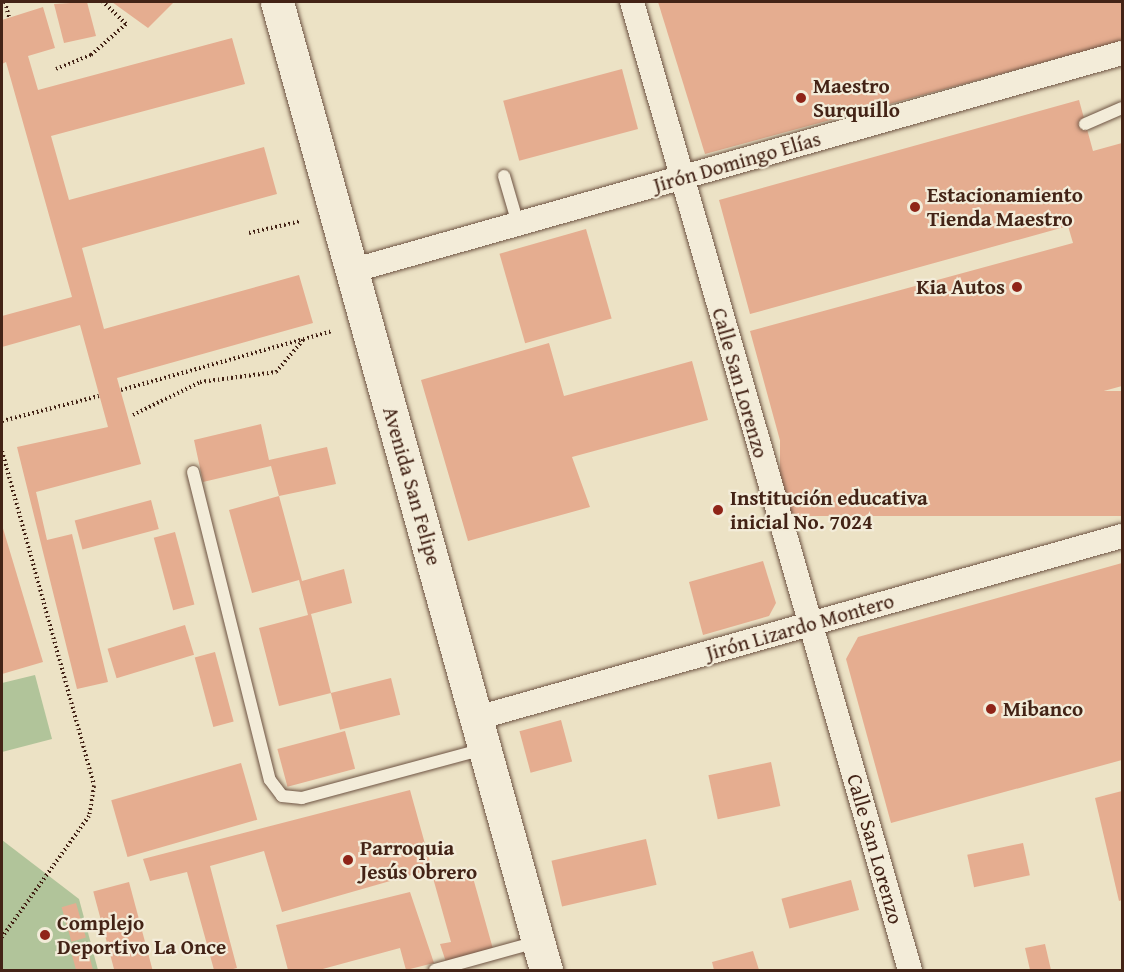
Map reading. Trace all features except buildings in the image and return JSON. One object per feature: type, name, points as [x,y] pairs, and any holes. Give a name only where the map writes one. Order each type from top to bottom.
[{"type":"street","name":"Avenida San Felipe","points":[[277,2],[542,956]]},
{"type":"street","name":"Calle San Lorenzo","points":[[632,2],[680,178],[910,970]]},
{"type":"street","name":"Jirón Domingo Elías","points":[[351,271],[1122,53]]},
{"type":"street","name":"Jirón Lizardo Montero","points":[[477,718],[1122,536]]},
{"type":"lane","points":[[1085,124],[1122,108]]},
{"type":"lane","points":[[504,176],[518,224]]},
{"type":"lane","points":[[193,472],[270,780],[282,796],[302,798],[485,749]]},
{"type":"lane","points":[[435,970],[542,956]]},
{"type":"path","points":[[5,2],[9,17]]},
{"type":"path","points":[[56,69],[91,55],[126,24],[103,2]]},
{"type":"path","points":[[249,233],[301,221]]},
{"type":"path","points":[[121,390],[332,331]]},
{"type":"path","points":[[133,415],[200,382],[276,372],[304,339]]},
{"type":"path","points":[[2,421],[99,396]]},
{"type":"path","points":[[2,451],[94,786],[89,816],[2,937]]},
{"type":"green space","points":[[35,675],[52,739],[2,752],[2,683]]},
{"type":"green space","name":"Complejo Deportivo La Once","points":[[2,840],[79,899],[98,970],[2,970]]},
{"type":"place","name":"Maestro Surquillo","points":[[801,98]]},
{"type":"place","name":"Estacionamiento Tienda Maestro","points":[[915,207]]},
{"type":"place","name":"Kia Autos","points":[[1017,287]]},
{"type":"place","name":"Institución educativa inicial No. 7024","points":[[718,510]]},
{"type":"place","name":"Mibanco","points":[[991,709]]},
{"type":"place","name":"Parroquia Jesús Obrero","points":[[348,860]]},
{"type":"place","name":"Complejo Deportivo La Once","points":[[45,935]]}]
